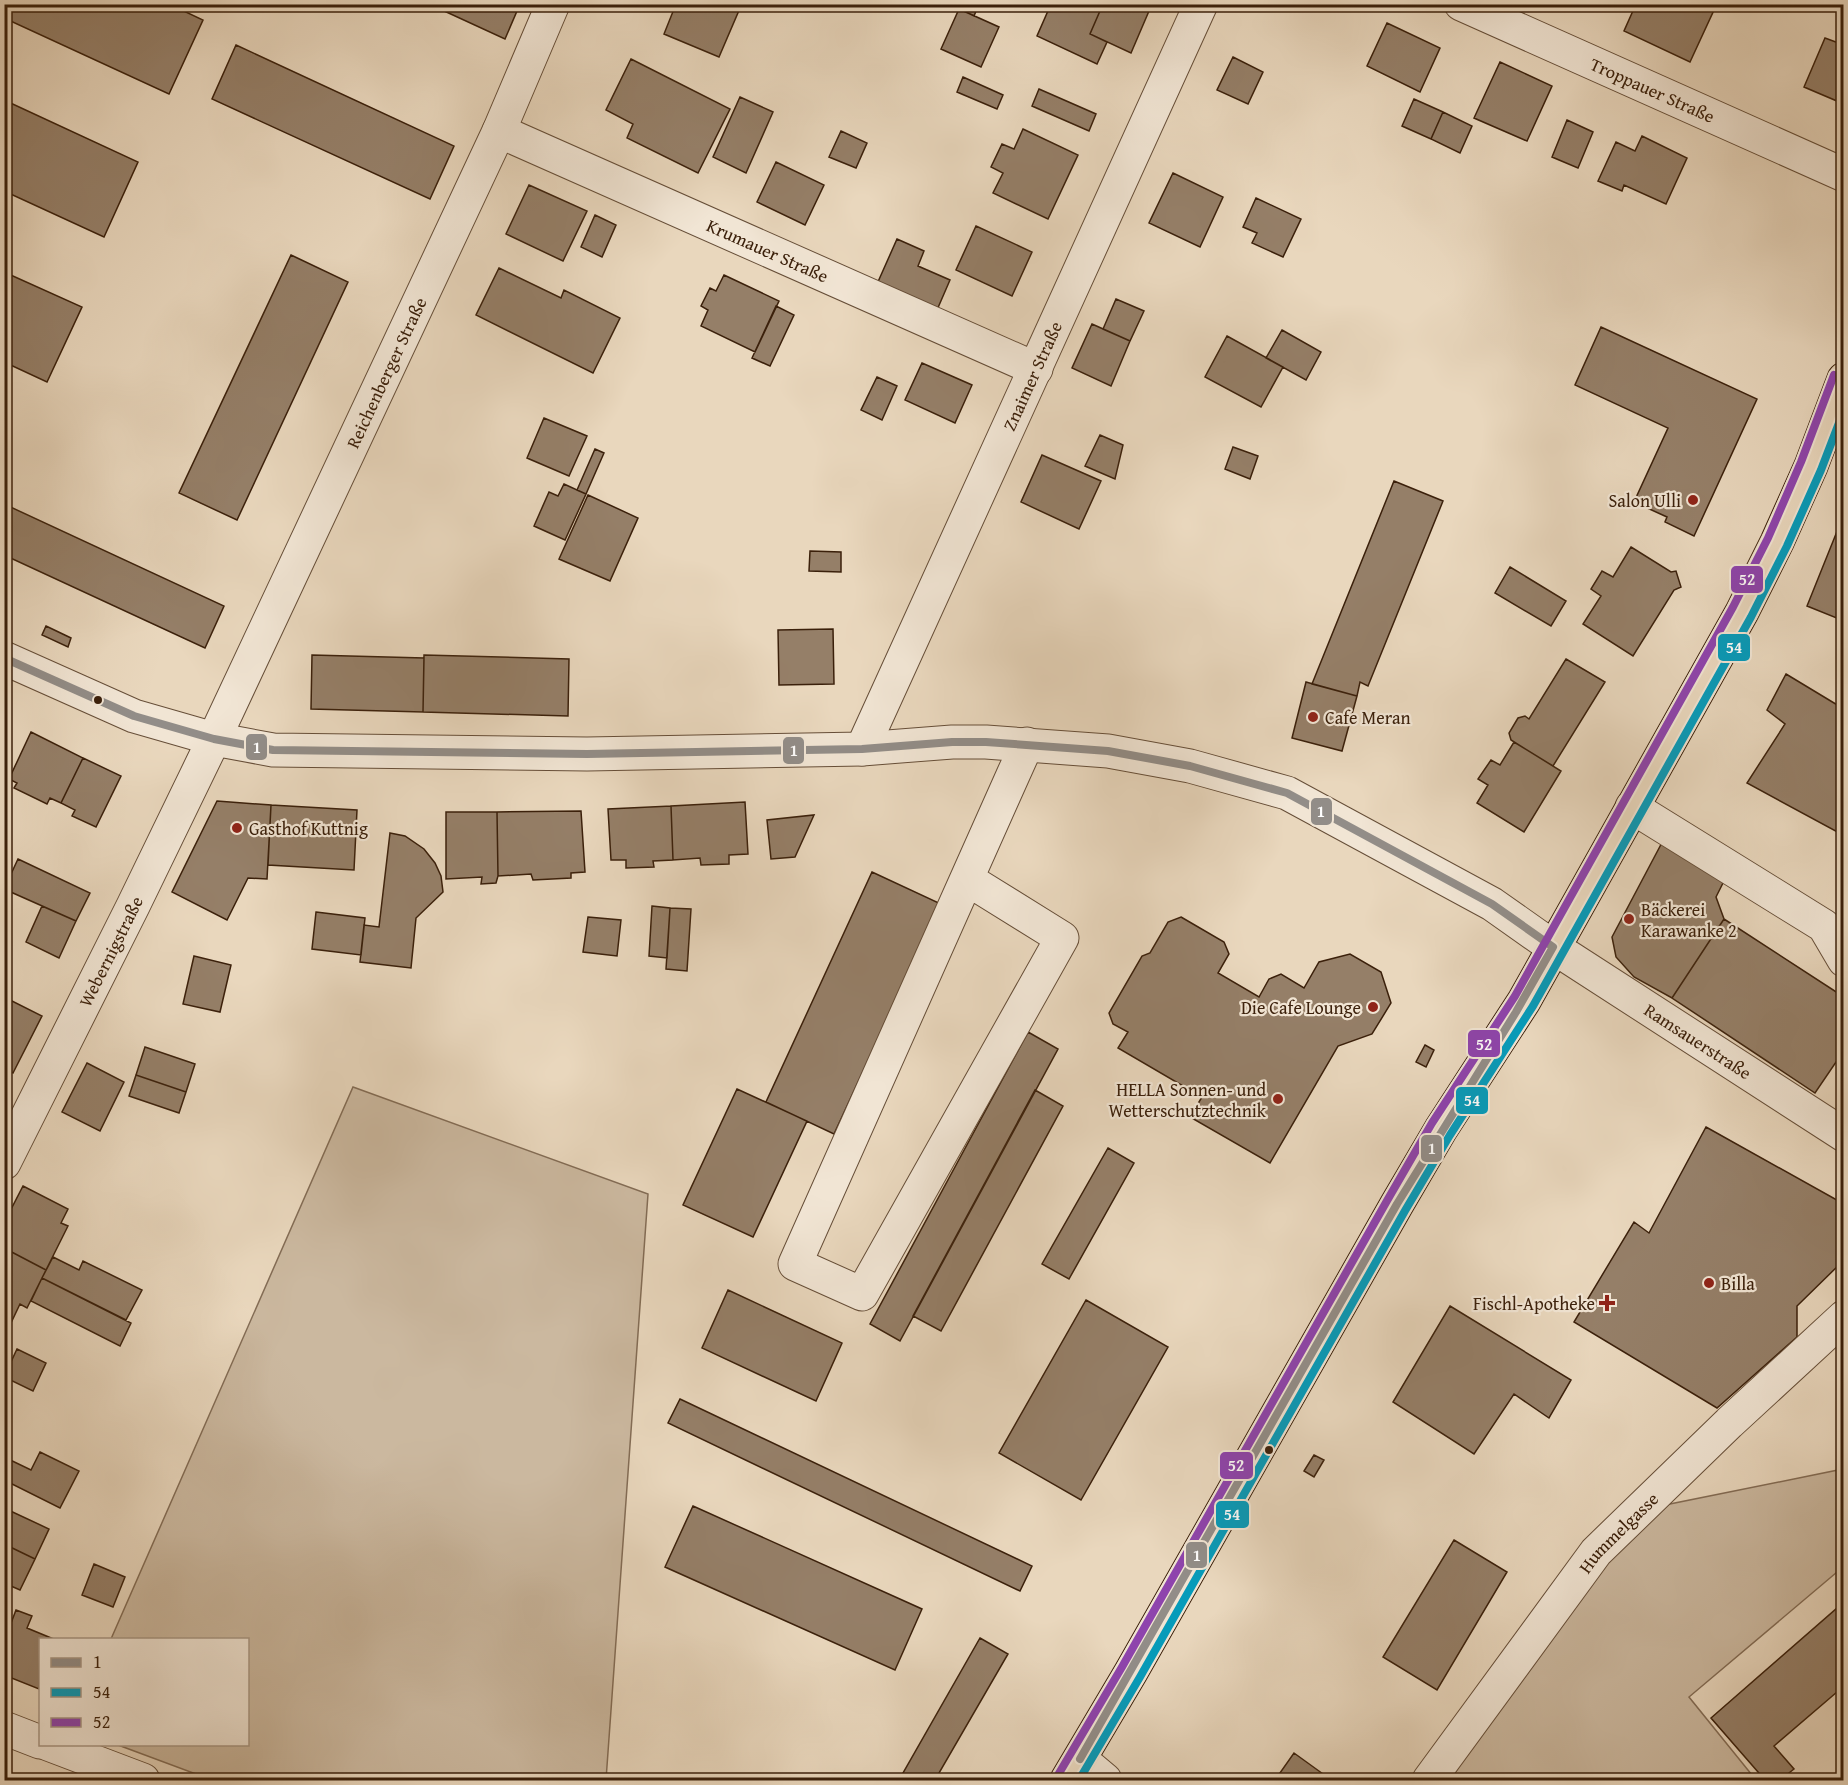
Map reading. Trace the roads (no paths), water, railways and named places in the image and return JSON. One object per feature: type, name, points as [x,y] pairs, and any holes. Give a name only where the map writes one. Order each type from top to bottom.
[{"type":"main road","points":[[1074,1770],[1397,1204],[1524,1001],[1742,612],[1778,542],[1811,466],[1844,379]]},
{"type":"street","name":"Reichenberger Straße","points":[[214,739],[499,131],[553,4]]},
{"type":"street","name":"Znaimer Straße","points":[[862,749],[1201,4]]},
{"type":"street","name":"Troppauer Straße","points":[[1461,4],[1844,175]]},
{"type":"street","name":"Krumauer Straße","points":[[499,131],[1036,369]]},
{"type":"street","name":"Ramsauerstraße","points":[[4,658],[134,716],[214,739],[273,750],[587,754],[862,749],[952,742],[1027,744],[1108,751],[1190,766],[1287,793],[1492,904],[1553,947],[1844,1136]]},
{"type":"street","name":"Webernigstraße","points":[[4,1162],[134,906],[214,739]]},
{"type":"street","points":[[967,879],[1062,938],[862,1293],[795,1264],[1027,744]]},
{"type":"street","points":[[1632,807],[1824,926],[1844,960]]},
{"type":"street","name":"Hummelgasse","points":[[1430,1780],[1596,1552],[1729,1422],[1844,1317]]},
{"type":"street","points":[[4,1728],[39,1742]]},
{"type":"street","points":[[53,1746],[143,1780]]},
{"type":"street","points":[[1074,1770],[1105,1780]]},
{"type":"place","name":"Salon Ulli","points":[[1693,500]]},
{"type":"place","name":"Cafe Meran","points":[[1313,717]]},
{"type":"place","name":"Gasthof Kuttnig","points":[[237,828]]},
{"type":"place","name":"Bäckerei Karawanke 2","points":[[1629,919]]},
{"type":"place","name":"Die Cafe Lounge","points":[[1373,1007]]},
{"type":"place","name":"HELLA Sonnen- und Wetterschutztechnik","points":[[1278,1099]]},
{"type":"place","name":"Billa","points":[[1709,1283]]},
{"type":"place","name":"Fischl-Apotheke","points":[[1607,1303]]}]
